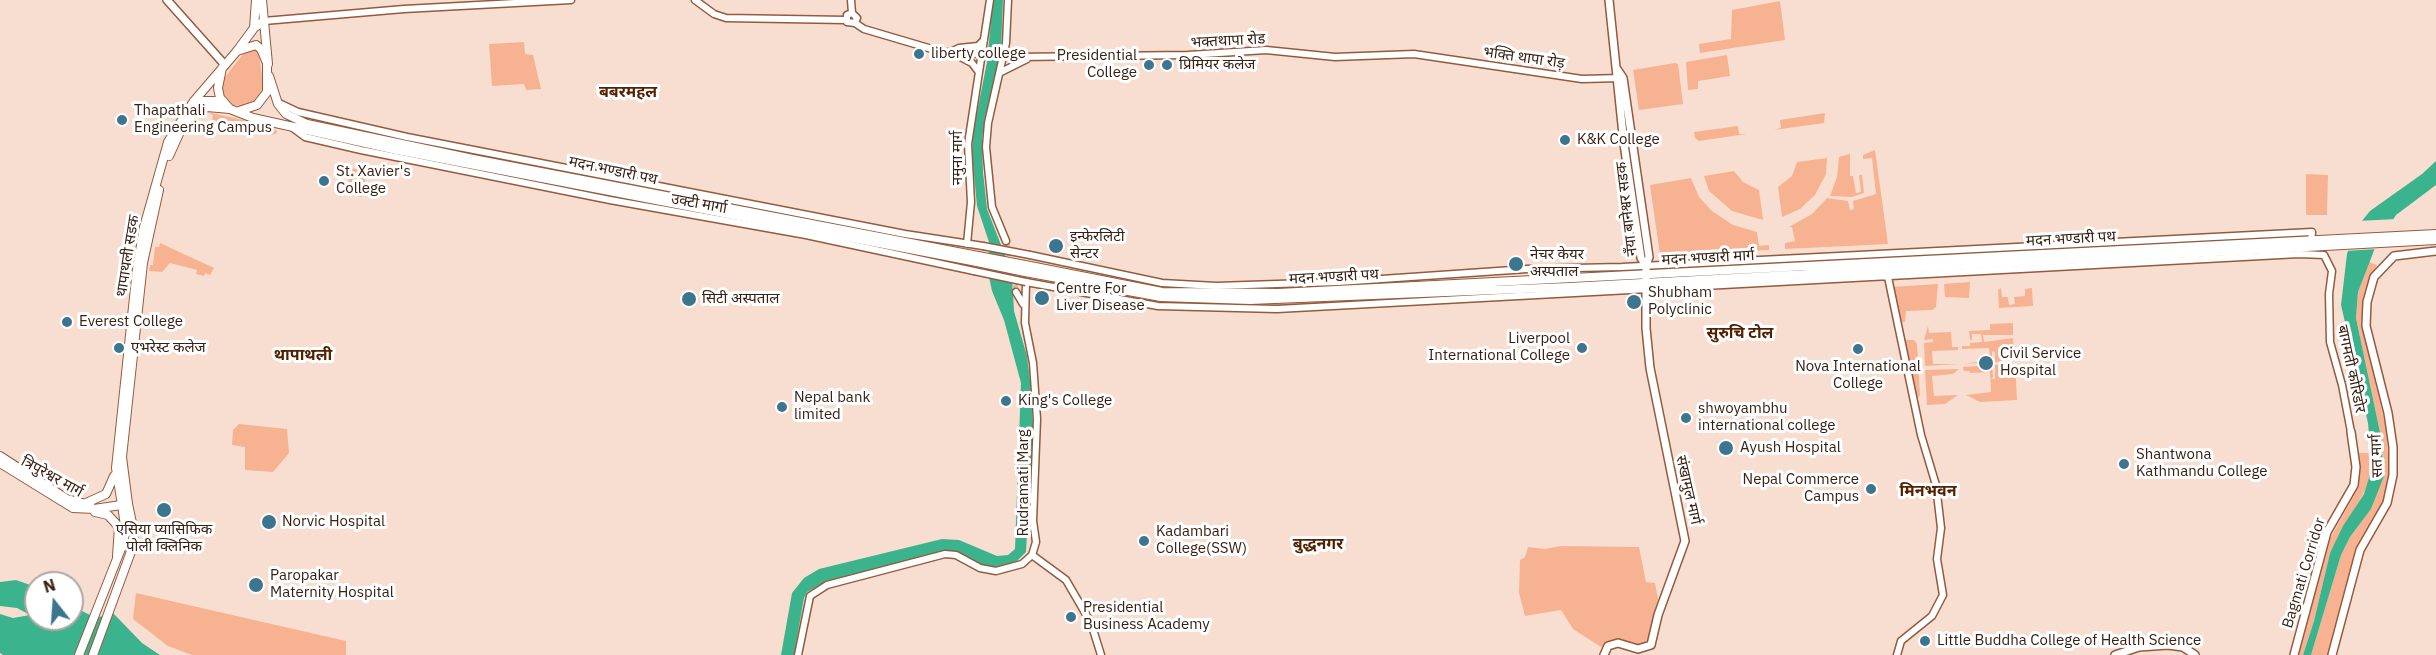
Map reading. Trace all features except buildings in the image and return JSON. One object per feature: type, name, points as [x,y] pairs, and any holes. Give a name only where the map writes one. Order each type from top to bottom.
[{"type":"main road","points":[[167,0],[224,67]]},
{"type":"main road","points":[[255,28],[256,0]]},
{"type":"main road","points":[[262,0],[265,25],[269,74],[267,92],[261,102],[249,110],[232,110],[218,92],[224,67],[255,28],[265,25]]},
{"type":"main road","name":"नँया बानेश्वर सडक","points":[[1609,0],[1641,258],[1647,278]]},
{"type":"main road","points":[[237,51],[248,46],[258,46],[269,74]]},
{"type":"main road","name":"थापाथली सडक","points":[[119,468],[135,289],[144,227],[168,142],[194,101],[224,67]]},
{"type":"main road","name":"मदन भण्डारी पथ","points":[[269,74],[277,101],[286,114],[307,124],[978,259]]},
{"type":"main road","points":[[194,101],[206,99],[223,101]]},
{"type":"main road","name":"थापाथली सडक","points":[[119,468],[144,256],[169,155],[183,125],[197,109],[204,107],[232,110]]},
{"type":"main road","name":"मदन भण्डारी पथ","points":[[232,110],[297,128],[418,154],[963,264],[978,259]]},
{"type":"main road","points":[[2413,239],[2436,234]]},
{"type":"main road","points":[[2314,243],[2436,240]]},
{"type":"main road","name":"मदन भण्डारी पथ","points":[[1905,268],[1943,267],[1976,261],[2167,247],[2314,243]]},
{"type":"main road","name":"मदन भण्डारी पथ","points":[[1976,261],[2098,257],[2314,243]]},
{"type":"main road","name":"सत मार्ग","points":[[2332,655],[2360,550],[2387,503],[2393,475],[2390,425],[2367,333],[2366,314],[2374,277],[2394,256],[2436,251]]},
{"type":"main road","points":[[978,259],[1025,268]]},
{"type":"main road","name":"मदन भण्डारी पथ","points":[[1894,263],[1943,267]]},
{"type":"main road","name":"मदन भण्डारी मार्ग","points":[[1647,278],[1770,275],[1782,271],[1894,263]]},
{"type":"main road","name":"मदन भण्डारी पथ","points":[[1025,268],[1140,288],[1203,294],[1309,292],[1647,278]]},
{"type":"main road","name":"मदन भण्डारी पथ","points":[[1025,268],[1161,297],[1230,300],[1647,278]]},
{"type":"main road","name":"मदन भण्डारी मार्ग","points":[[1782,271],[1905,268]]},
{"type":"main road","name":"संखामुल मार्ग","points":[[1604,655],[1608,646],[1618,643],[1638,649],[1651,645],[1658,615],[1684,550],[1683,528],[1664,449],[1648,357],[1647,278]]},
{"type":"main road","name":"Bagmati Corridor","points":[[2294,655],[2327,531],[2354,485],[2356,464],[2351,432]]},
{"type":"main road","name":"त्रिपुरेश्वर मार्ग","points":[[0,456],[67,499],[82,506]]},
{"type":"main road","name":"त्रिपुरेश्वर मार्ग","points":[[0,463],[66,504],[82,506],[124,502]]},
{"type":"main road","points":[[79,655],[125,533],[124,502],[119,468]]},
{"type":"main road","points":[[82,506],[106,494],[119,468]]},
{"type":"main road","points":[[93,655],[125,571],[134,538],[124,502]]},
{"type":"main road","points":[[82,506],[108,515],[117,524],[120,531],[117,556]]},
{"type":"main road","points":[[2115,655],[2139,647],[2168,645],[2183,647],[2195,655]]},
{"type":"street","points":[[265,25],[277,20],[572,0]]},
{"type":"street","points":[[695,0],[714,15],[726,18],[846,20],[888,37],[951,52],[972,63],[979,72]]},
{"type":"street","points":[[851,0],[852,13]]},
{"type":"street","name":"नमुना मार्ग","points":[[967,244],[971,202],[968,144],[990,0]]},
{"type":"street","points":[[1006,241],[997,223],[986,147],[988,123],[1006,43],[1008,0]]},
{"type":"street","points":[[846,20],[847,15],[852,13]]},
{"type":"street","points":[[852,13],[857,16],[855,23]]},
{"type":"street","points":[[951,52],[959,48],[978,46],[985,39]]},
{"type":"street","points":[[1006,43],[1015,54],[1032,58]]},
{"type":"street","name":"भक्तथापा रोड","points":[[951,52],[1032,58],[1188,56],[1266,50],[1335,57],[1414,54],[1441,59]]},
{"type":"street","points":[[1000,72],[1032,58]]},
{"type":"street","name":"भक्ति थापा रोड़","points":[[1441,59],[1582,79],[1619,78]]},
{"type":"street","points":[[277,101],[298,112],[407,137],[1030,255],[1162,283],[1216,286],[1770,275],[1887,277],[1943,267],[2314,243]]},
{"type":"street","points":[[963,264],[974,271],[1158,306],[1243,309],[1647,278],[1781,258],[1976,249],[2314,243]]},
{"type":"street","name":"बागमती कोरिडोर","points":[[2314,243],[2326,257],[2332,271],[2329,294],[2330,342],[2342,385],[2351,432]]},
{"type":"street","points":[[1976,249],[1976,261]]},
{"type":"street","points":[[1781,258],[1782,271]]},
{"type":"street","points":[[1887,277],[1921,435],[1936,485],[1941,528],[1937,559],[1943,595],[1932,616],[1901,641],[1897,655]]},
{"type":"street","name":"Rudramati Marg","points":[[798,655],[810,596],[827,585],[937,556],[956,555],[980,568],[996,572],[1017,566],[1032,555],[1036,542],[1033,521],[1037,419],[1024,305],[1026,282]]},
{"type":"street","points":[[1016,292],[1024,305]]},
{"type":"street","points":[[1032,555],[1062,576],[1076,595],[1091,623],[1101,655]]},
{"type":"shaded area","points":[[993,0],[1003,0],[1001,49],[985,117],[982,139],[983,172],[987,209],[1012,273],[1014,311],[1027,356],[1030,380],[1033,426],[1026,552],[1017,561],[997,568],[985,566],[956,553],[941,552],[827,581],[807,592],[794,655],[781,655],[792,593],[804,578],[819,569],[942,539],[959,540],[997,556],[1008,555],[1015,549],[1021,383],[987,268],[990,245],[977,206],[972,154],[973,133],[987,62]]},
{"type":"shaded area","points":[[1780,1],[1785,40],[1700,53],[1699,44],[1731,39],[1732,10]]},
{"type":"shaded area","points":[[524,42],[525,54],[533,55],[541,89],[526,90],[524,84],[492,86],[489,44]]},
{"type":"shaded area","points":[[253,47],[259,54],[263,84],[261,94],[252,104],[231,105],[221,93],[222,81],[243,54]]},
{"type":"shaded area","points":[[1727,55],[1730,76],[1698,81],[1698,89],[1688,90],[1686,62]]},
{"type":"shaded area","points":[[1678,64],[1683,104],[1639,110],[1633,70]]},
{"type":"shaded area","points":[[207,112],[271,126],[277,131],[276,134],[266,135],[235,128],[212,121],[213,115]]},
{"type":"shaded area","points":[[1825,113],[1824,123],[1774,130],[1781,128],[1780,120]]},
{"type":"shaded area","points":[[1738,126],[1739,134],[1747,134],[1699,141],[1695,138],[1694,132]]},
{"type":"shaded area","points":[[1875,150],[1888,244],[1785,249],[1785,243],[1795,241],[1792,227],[1789,227],[1812,214],[1827,198],[1848,201],[1850,210],[1854,209],[1853,201],[1876,194],[1872,158],[1863,159],[1863,155]]},
{"type":"shaded area","points":[[1850,154],[1850,176],[1853,176],[1856,193],[1861,192],[1859,175],[1862,175],[1864,193],[1852,197],[1830,196],[1837,177],[1839,157]]},
{"type":"shaded area","points":[[1827,158],[1826,174],[1815,195],[1800,209],[1782,217],[1778,187],[1792,176],[1797,162]]},
{"type":"shaded area","points":[[2436,161],[2436,185],[2396,215],[2375,248],[2358,292],[2356,318],[2381,437],[2384,476],[2371,509],[2350,537],[2341,555],[2311,655],[2303,655],[2314,621],[2330,553],[2343,526],[2364,494],[2372,468],[2368,423],[2341,305],[2347,254],[2357,227],[2370,211],[2422,174]]},
{"type":"shaded area","points":[[351,168],[367,171],[362,197],[346,194]]},
{"type":"shaded area","points":[[1734,171],[1743,182],[1759,190],[1763,220],[1732,211],[1709,191],[1704,176]]},
{"type":"shaded area","points":[[2306,174],[2328,175],[2327,215],[2306,215]]},
{"type":"shaded area","points":[[1691,178],[1699,197],[1712,211],[1733,225],[1757,232],[1759,246],[1769,245],[1769,250],[1660,255],[1650,185]]},
{"type":"shaded area","points":[[160,243],[214,268],[210,275],[205,273],[204,276],[196,274],[197,270],[170,263],[162,272],[149,271],[150,265],[153,265],[155,247],[159,247]]},
{"type":"shaded area","points":[[2369,262],[2377,265],[2364,300],[2361,323],[2387,433],[2389,479],[2386,495],[2350,575],[2328,655],[2311,655],[2341,555],[2350,537],[2371,509],[2385,469],[2381,437],[2356,318],[2358,292]]},
{"type":"shaded area","points":[[1970,282],[1969,298],[1945,297],[1944,284]]},
{"type":"shaded area","points":[[1065,284],[1192,303],[1412,299],[1260,306],[1175,304]]},
{"type":"shaded area","points":[[1938,284],[1936,307],[1932,310],[1906,311],[1905,322],[1898,323],[1891,287]]},
{"type":"shaded area","points":[[2001,288],[2002,297],[2008,297],[2009,305],[2015,304],[2014,297],[2025,296],[2025,289],[2032,288],[2033,306],[1999,308],[1998,290]]},
{"type":"shaded area","points":[[2013,323],[2013,335],[1983,335],[1984,342],[2013,338],[2015,361],[1995,362],[1995,352],[1992,351],[1992,362],[1963,364],[1990,360],[1989,348],[1962,349],[1962,346],[1970,346],[1970,343],[1982,342],[1981,334],[1972,334],[1972,340],[1970,340],[1969,331],[1990,330],[1990,324]]},
{"type":"shaded area","points":[[1928,326],[1929,333],[1951,332],[1952,347],[1958,347],[1958,350],[1932,351],[1933,364],[1959,364],[1925,366],[1924,343],[1933,342],[1933,339],[1924,340]]},
{"type":"shaded area","points":[[1902,340],[1914,340],[1917,344],[1920,395],[1917,399],[1915,399]]},
{"type":"shaded area","points":[[2015,364],[2017,400],[1980,402],[1966,395],[1991,392],[1990,372],[1970,373],[1964,371],[1963,367],[1992,365],[1993,377],[1991,379],[1995,379],[1995,365]]},
{"type":"shaded area","points":[[1959,369],[1953,374],[1932,376],[1934,396],[1958,395],[1945,404],[1927,405],[1925,370]]},
{"type":"shaded area","points":[[239,424],[287,429],[289,453],[273,472],[245,470],[245,447],[232,445],[233,430]]},
{"type":"shaded area","points":[[2358,453],[2372,453],[2368,485],[2330,553],[2314,621],[2303,655],[2299,655],[2329,541],[2359,486]]},
{"type":"shaded area","points":[[1561,546],[1639,547],[1646,582],[1655,583],[1658,599],[1648,640],[1638,646],[1615,639],[1601,647],[1573,629],[1561,610],[1525,616],[1519,593],[1520,560],[1525,557],[1528,547],[1544,549]]},
{"type":"shaded area","points":[[16,580],[24,583],[24,612],[17,608],[0,606],[0,582]]},
{"type":"shaded area","points":[[136,593],[346,641],[346,655],[192,655],[168,646],[133,619]]},
{"type":"shaded area","points":[[84,612],[96,618],[113,613],[142,643],[160,655],[3,655],[0,653],[0,614],[13,618],[24,616],[24,631],[84,631]]},
{"type":"pier","points":[[2397,219],[2377,249],[2345,251],[2357,221]]},
{"type":"tunnel","points":[[1006,241],[1016,292]]},
{"type":"place","name":"liberty college","points":[[919,54]]},
{"type":"place","name":"Presidential College","points":[[1149,65]]},
{"type":"place","name":"प्रिमियर कलेज","points":[[1167,65]]},
{"type":"place","name":"Thapathali Engineering Campus","points":[[122,120]]},
{"type":"place","name":"K&K College","points":[[1565,140]]},
{"type":"place","name":"St. Xavier's College","points":[[324,181]]},
{"type":"place","name":"इन्फेरलिटी सेन्टर","points":[[1056,246]]},
{"type":"place","name":"नेचर केयर अस्पताल","points":[[1516,264]]},
{"type":"place","name":"Centre For Liver Disease","points":[[1042,298]]},
{"type":"place","name":"सिटी अस्पताल","points":[[689,299]]},
{"type":"place","name":"Shubham Polyclinic","points":[[1634,302]]},
{"type":"place","name":"Everest College","points":[[67,322]]},
{"type":"place","name":"एभरेस्ट कलेज","points":[[119,348]]},
{"type":"place","name":"Liverpool International College","points":[[1582,348]]},
{"type":"place","name":"Nova International College","points":[[1858,349]]},
{"type":"place","name":"Civil Service Hospital","points":[[1986,363]]},
{"type":"place","name":"King's College","points":[[1006,401]]},
{"type":"place","name":"Nepal bank limited","points":[[782,407]]},
{"type":"place","name":"shwoyambhu international college","points":[[1686,418]]},
{"type":"place","name":"Ayush Hospital","points":[[1726,448]]},
{"type":"place","name":"Shantwona Kathmandu College","points":[[2124,464]]},
{"type":"place","name":"Nepal Commerce Campus","points":[[1871,489]]},
{"type":"place","name":"एसिया प्यासिफिक पोली क्लिनिक","points":[[164,510]]},
{"type":"place","name":"Norvic Hospital","points":[[269,522]]},
{"type":"place","name":"Kadambari College(SSW)","points":[[1144,541]]},
{"type":"place","name":"Paropakar Maternity Hospital","points":[[256,585]]},
{"type":"place","name":"Presidential Business Academy","points":[[1071,617]]},
{"type":"place","name":"Little Buddha College of Health Science","points":[[1925,641]]},
{"type":"district","name":"बबरमहल","points":[[628,92]]},
{"type":"district","name":"सुरुचि टोल","points":[[1740,333]]},
{"type":"district","name":"थापाथली","points":[[303,355]]},
{"type":"district","name":"मिनभवन","points":[[1928,491]]},
{"type":"district","name":"बुद्धनगर","points":[[1318,544]]}]
